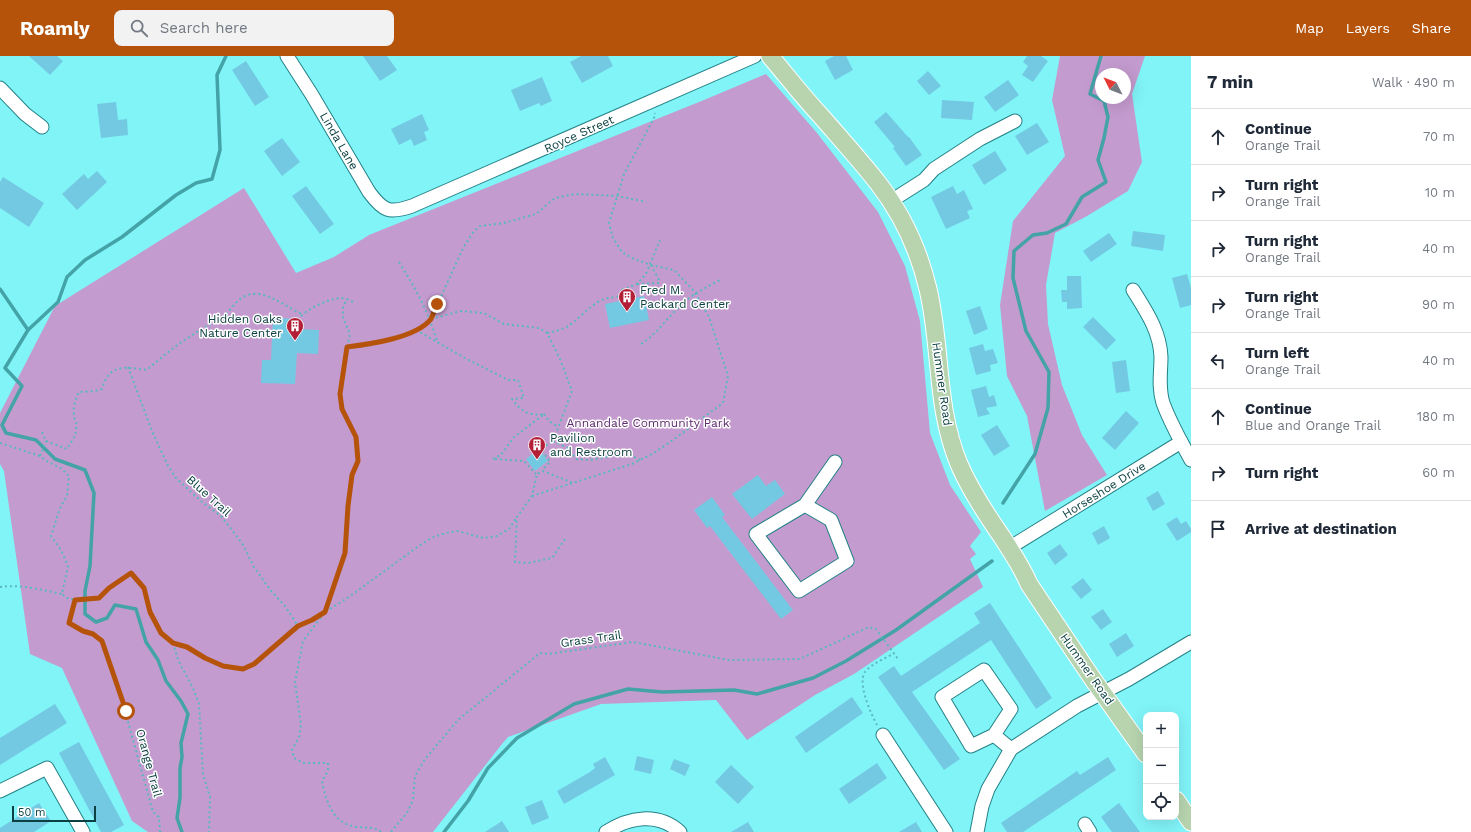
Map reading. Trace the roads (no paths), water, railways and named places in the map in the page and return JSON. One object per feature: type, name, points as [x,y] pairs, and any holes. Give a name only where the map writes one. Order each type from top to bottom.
[{"type":"main road","name":"Hummer Road","points":[[770,56],[864,165],[891,201],[909,234],[928,290],[934,325],[943,408],[959,464],[983,509],[1024,570],[1029,584],[1092,678],[1143,750]]},
{"type":"main road","points":[[1179,804],[1191,822]]},
{"type":"street","name":"Linda Lane","points":[[288,56],[369,192],[379,205],[386,209],[402,210]]},
{"type":"street","name":"Royce Street","points":[[402,210],[755,56]]},
{"type":"street","points":[[0,88],[25,114],[42,127]]},
{"type":"street","points":[[891,201],[924,180],[934,169],[980,139],[1016,121]]},
{"type":"street","points":[[1132,290],[1150,317],[1158,339],[1161,356],[1160,388],[1163,402],[1191,460]]},
{"type":"street","name":"Horseshoe Drive","points":[[1009,548],[1181,442]]},
{"type":"street","points":[[805,505],[831,520],[847,561],[799,591],[756,534],[805,505],[835,462]]},
{"type":"street","points":[[977,832],[982,806],[988,789],[1012,749],[1077,706],[1129,679],[1191,642]]},
{"type":"street","points":[[984,670],[1011,709],[994,735],[971,746],[942,697],[984,670]]},
{"type":"street","points":[[883,735],[946,832]]},
{"type":"street","points":[[994,735],[1012,749]]},
{"type":"street","points":[[0,791],[47,768],[83,832]]},
{"type":"street","points":[[606,832],[618,824],[629,820],[641,819],[654,820],[666,824],[680,832]]},
{"type":"waterway","points":[[28,330],[58,302],[67,277],[85,260],[122,237],[176,195],[196,183],[212,179],[220,150],[217,75],[226,56]]},
{"type":"waterway","points":[[1003,503],[1035,454],[1048,408],[1049,372],[1026,331],[1013,278],[1014,251],[1033,235],[1047,233],[1066,224],[1082,197],[1106,182],[1098,160],[1108,117],[1104,101],[1090,94],[1101,56]]},
{"type":"waterway","points":[[0,289],[28,330],[5,368],[22,386],[2,425],[6,433],[36,440],[55,459],[85,470],[94,493],[90,566],[85,591],[85,614],[96,622],[107,618],[115,605],[136,609],[146,642],[158,660],[166,681],[181,701],[188,714],[181,743],[182,757],[180,768],[180,798],[177,818],[182,832]]},
{"type":"waterway","points":[[444,832],[468,801],[488,768],[517,738],[574,704],[628,689],[662,692],[734,690],[757,694],[813,678],[846,661],[896,630],[992,561]]},
{"type":"place","name":"Fred M. Packard Center","points":[[627,312]]},
{"type":"place","name":"Hidden Oaks Nature Center","points":[[295,341]]},
{"type":"place","name":"Pavilion and Restroom","points":[[537,460]]},
{"type":"park label","name":"Annandale Community Park","points":[[648,423]]}]
